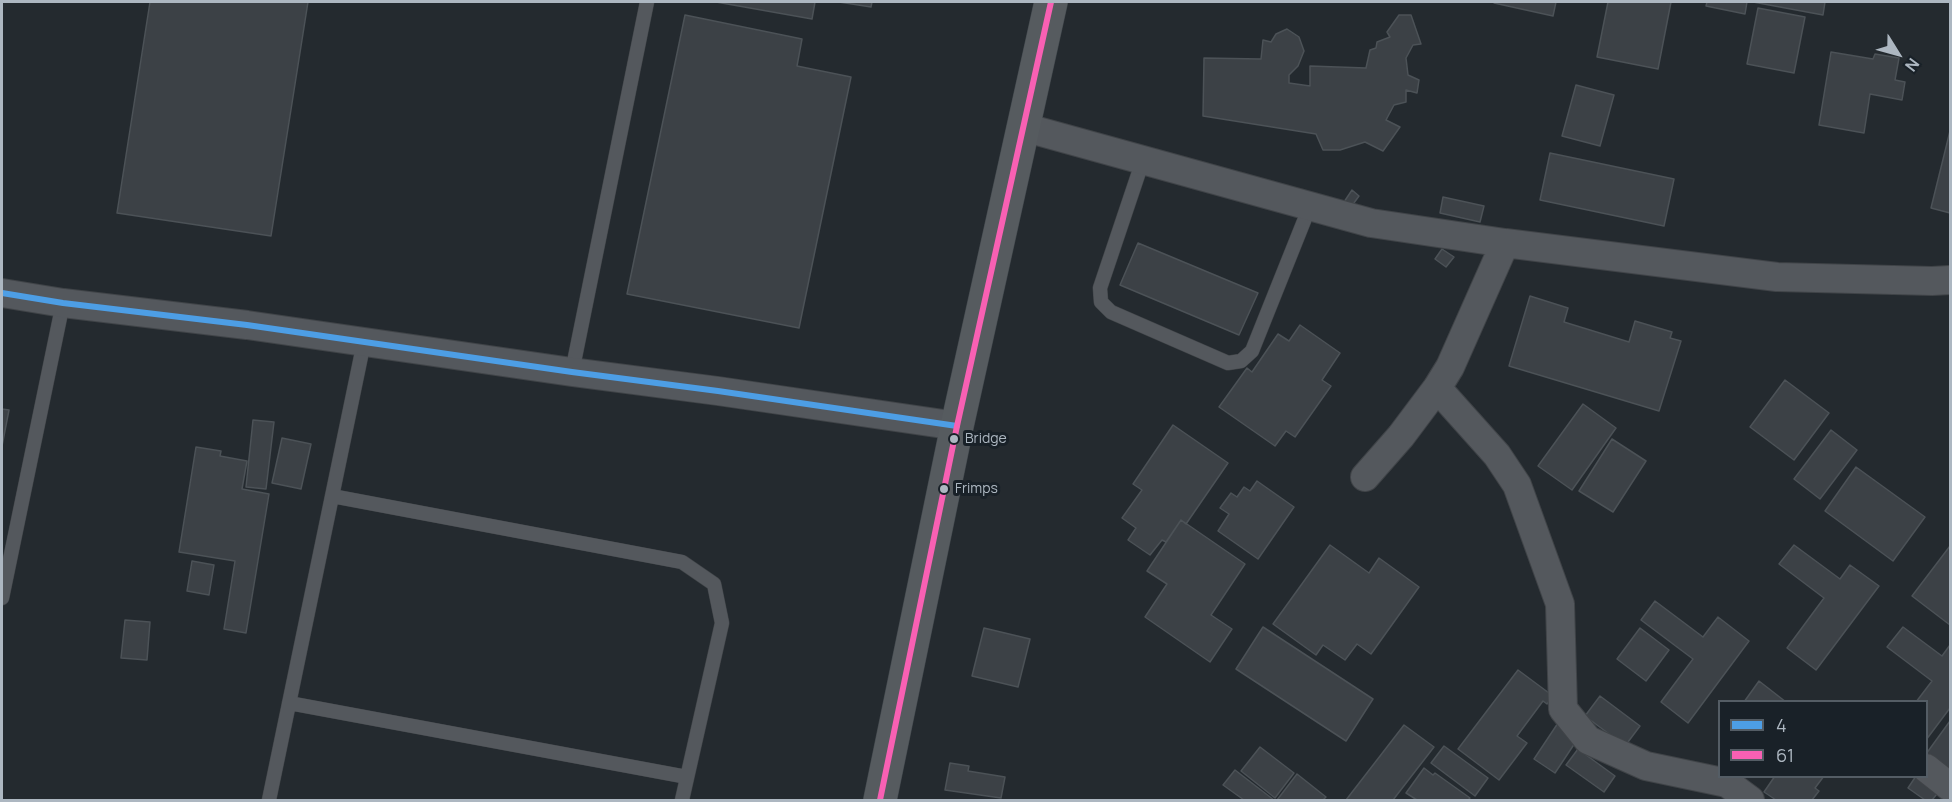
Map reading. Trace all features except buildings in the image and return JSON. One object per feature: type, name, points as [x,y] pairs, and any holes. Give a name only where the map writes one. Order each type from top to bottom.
[{"type":"main road","points":[[880,801],[957,426],[1052,2]]},
{"type":"street","points":[[1023,127],[1371,223],[1505,243],[1777,278],[1950,280]]},
{"type":"street","points":[[1365,477],[1401,436],[1450,367],[1505,243]]},
{"type":"street","points":[[2,293],[63,303],[247,325],[957,426]]},
{"type":"street","points":[[1437,388],[1497,455],[1517,485],[1560,604],[1563,709],[1588,740],[1646,766],[1727,783],[1750,801]]},
{"type":"street","points":[[1928,770],[1950,787]]},
{"type":"lane","points":[[572,372],[647,2]]},
{"type":"lane","points":[[1143,160],[1100,288],[1101,302],[1111,312],[1228,363],[1241,361],[1252,351],[1310,206]]},
{"type":"lane","points":[[2,598],[63,303]]},
{"type":"lane","points":[[269,801],[363,342]]},
{"type":"lane","points":[[333,496],[682,562],[714,584],[722,623],[682,801]]},
{"type":"lane","points":[[290,703],[687,777]]},
{"type":"transit line","name":"61","points":[[880,800],[957,426],[1051,2]]},
{"type":"transit line","name":"4","points":[[2,293],[63,303],[247,325],[957,426]]},
{"type":"place","name":"Bridge","points":[[954,439]]},
{"type":"place","name":"Frimps","points":[[944,489]]}]
